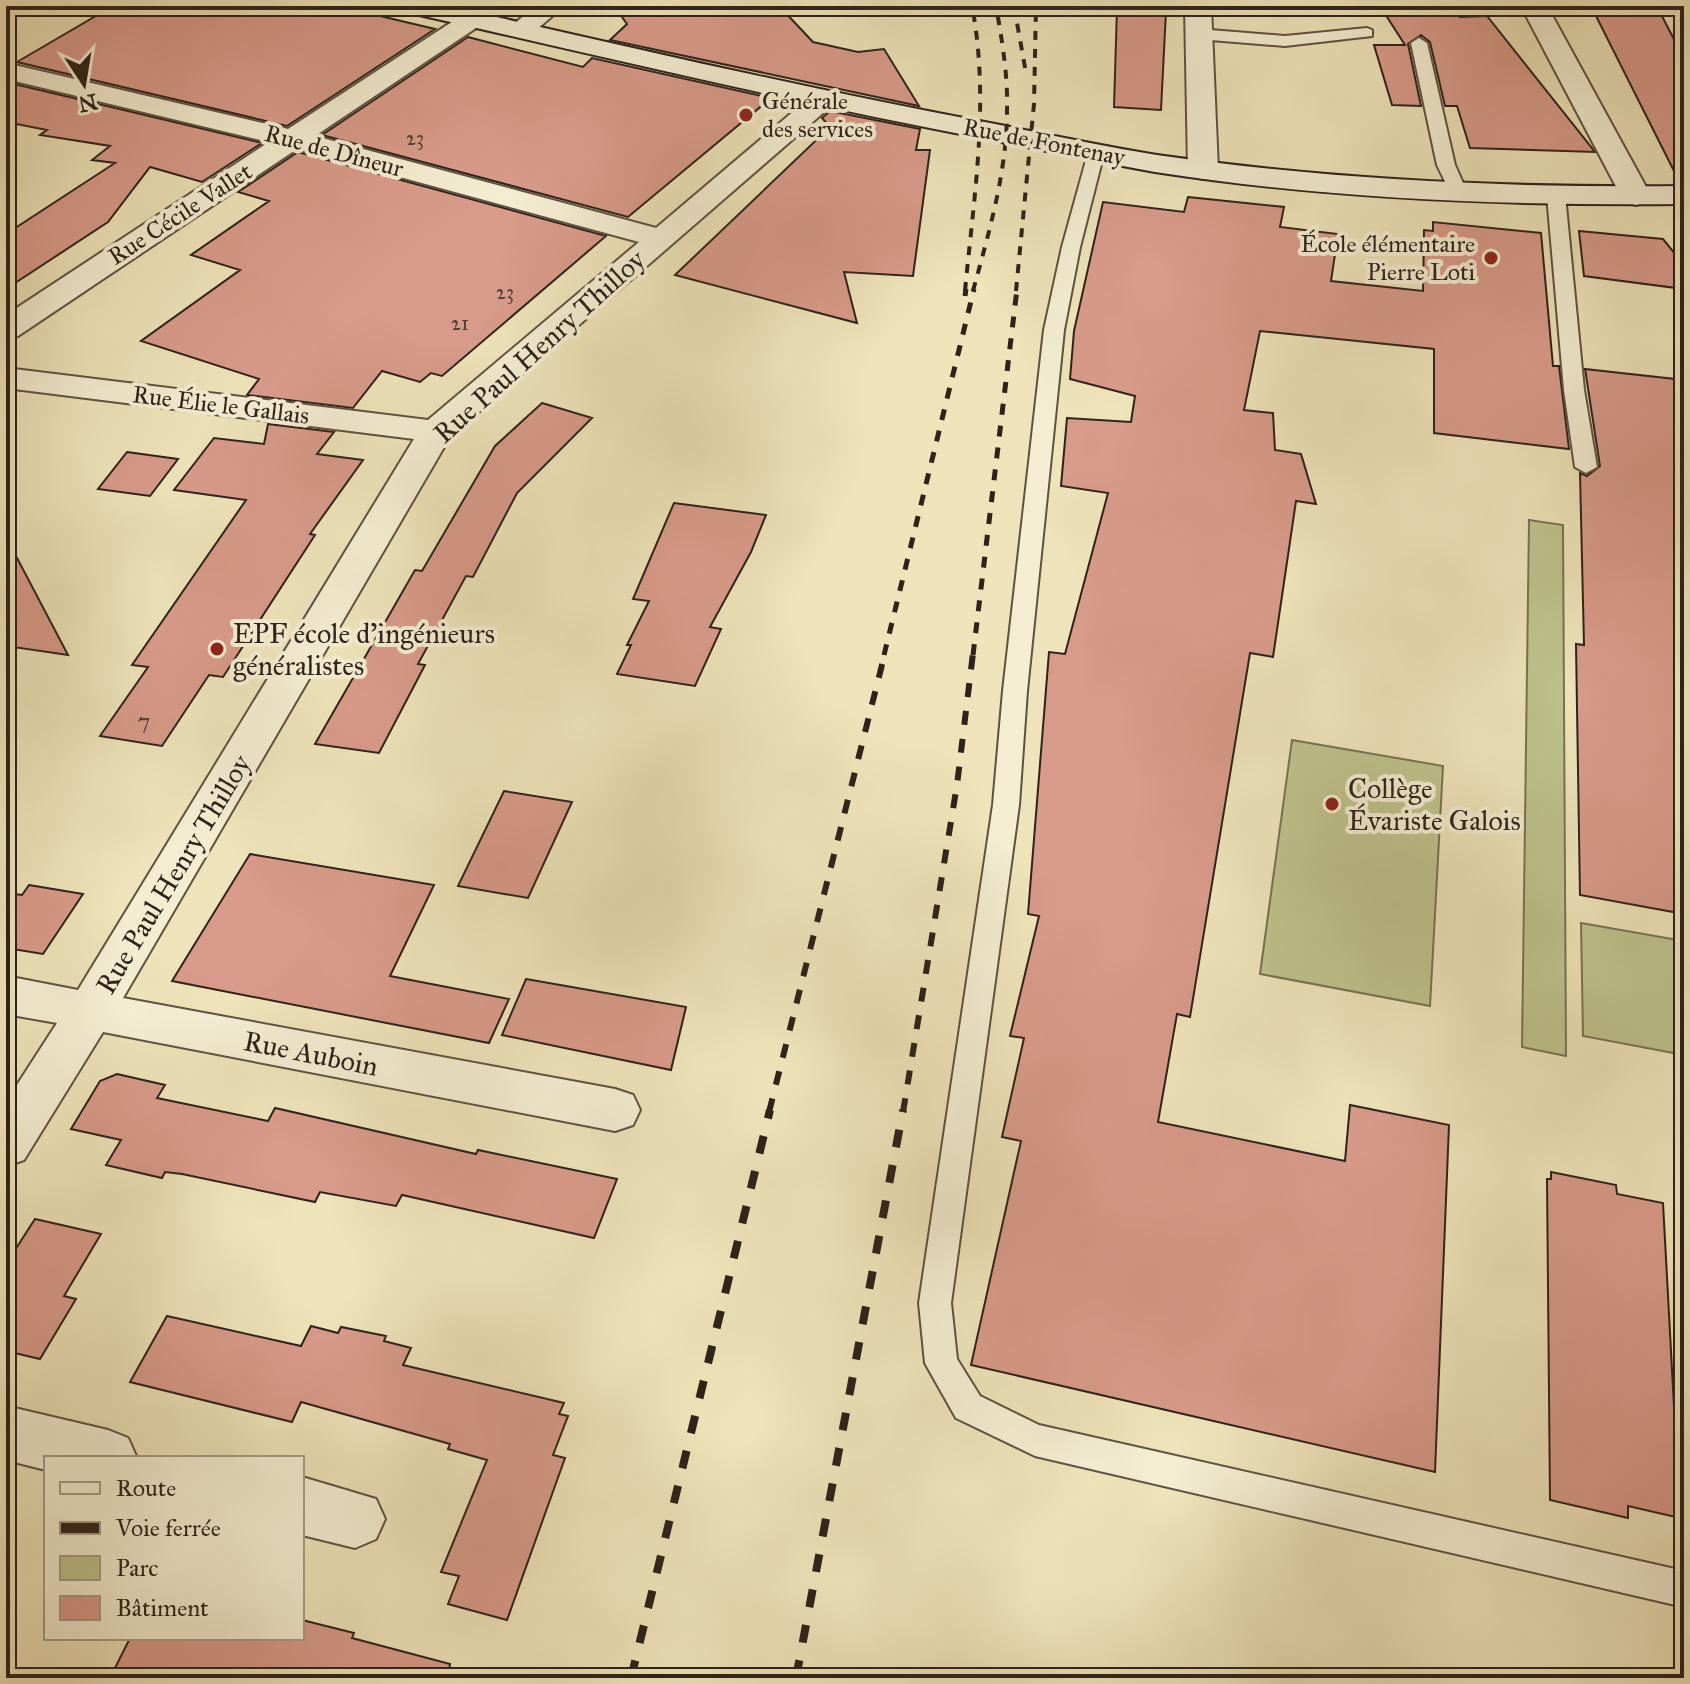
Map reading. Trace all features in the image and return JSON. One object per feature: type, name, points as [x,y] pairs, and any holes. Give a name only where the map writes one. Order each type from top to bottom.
[{"type":"street","name":"Rue de Fontenay","points":[[415,6],[824,100],[1096,153],[1203,170],[1346,186],[1458,192],[1684,195]]},
{"type":"street","points":[[520,30],[551,6]]},
{"type":"street","points":[[1198,6],[1203,170]]},
{"type":"street","points":[[1534,6],[1636,196]]},
{"type":"street","name":"Rue Cécile Vallet","points":[[6,329],[473,19]]},
{"type":"street","name":"Rue de Dîneur","points":[[6,71],[293,139],[660,238]]},
{"type":"street","name":"Rue Paul Henry Thilloy","points":[[6,1145],[90,1012],[436,431],[824,100]]},
{"type":"street","name":"Rue Élie le Gallais","points":[[6,378],[436,431]]},
{"type":"street","name":"Rue Auboin","points":[[6,995],[615,1110]]},
{"type":"street","points":[[6,1433],[100,1456]]},
{"type":"lane","points":[[1198,34],[1285,41],[1367,33]]},
{"type":"lane","points":[[1419,43],[1446,165],[1458,192]]},
{"type":"lane","points":[[1096,153],[1071,247],[1054,330],[1015,691],[1006,805],[935,1303],[941,1363],[968,1407],[1035,1440],[1684,1589]]},
{"type":"lane","points":[[1556,195],[1574,390],[1586,467]]},
{"type":"path","points":[[6,26],[27,6]]},
{"type":"green space","points":[[1529,520],[1563,525],[1566,1056],[1522,1047]]},
{"type":"green space","points":[[1292,740],[1443,766],[1430,1006],[1260,974]]},
{"type":"green space","points":[[1581,923],[1684,941],[1684,1055],[1583,1036]]},
{"type":"building","points":[[113,6],[338,6],[435,29],[287,126],[17,62]]},
{"type":"building","points":[[614,6],[714,6],[759,14],[780,7],[813,42],[858,52],[884,49],[919,106],[610,40],[627,24]]},
{"type":"building","points":[[1380,6],[1452,6],[1460,17],[1487,16],[1595,152],[1470,148],[1457,106],[1445,106],[1430,42],[1421,35],[1408,44],[1421,106],[1392,105],[1374,45],[1405,45]]},
{"type":"building","points":[[1117,8],[1166,11],[1161,110],[1114,107]]},
{"type":"building","points":[[1595,14],[1662,16],[1684,59],[1684,183],[1680,183]]},
{"type":"building","points":[[468,37],[583,67],[592,58],[771,98],[628,217],[322,135]]},
{"type":"building","points":[[6,82],[262,143],[202,182],[150,167],[108,222],[6,289],[6,234],[115,163],[92,160],[110,146],[40,135],[47,130],[6,122]]},
{"type":"building","points":[[830,111],[920,129],[916,150],[930,150],[913,276],[844,272],[857,323],[675,275],[830,127],[822,118]]},
{"type":"building","points":[[298,152],[606,236],[442,376],[431,373],[420,382],[382,371],[353,408],[247,395],[259,379],[141,341],[240,270],[191,255],[269,201],[238,192]]},
{"type":"building","points":[[1188,197],[1284,207],[1280,227],[1338,234],[1331,281],[1423,291],[1424,230],[1433,231],[1433,222],[1541,233],[1553,366],[1559,366],[1569,449],[1434,433],[1434,349],[1260,331],[1244,410],[1273,413],[1275,450],[1301,454],[1316,504],[1296,501],[1273,657],[1250,653],[1190,1017],[1177,1014],[1158,1122],[1345,1161],[1350,1105],[1449,1125],[1435,1472],[971,1365],[1021,1141],[1002,1137],[1024,1038],[1010,1036],[1039,916],[1028,914],[1049,652],[1065,654],[1108,493],[1061,486],[1067,418],[1131,422],[1135,396],[1070,379],[1074,331],[1103,202],[1184,212]]},
{"type":"building","points":[[1579,231],[1663,239],[1684,265],[1684,289],[1584,276]]},
{"type":"building","points":[[1585,369],[1684,380],[1684,914],[1580,895],[1576,644],[1584,645],[1580,473],[1587,476],[1600,466]]},
{"type":"building","points":[[542,403],[592,418],[517,493],[473,577],[466,576],[418,664],[425,665],[379,753],[315,744],[415,570],[422,571],[495,446]]},
{"type":"building","points":[[268,424],[334,432],[317,454],[363,460],[310,534],[315,535],[223,677],[209,675],[162,746],[100,736],[148,667],[132,665],[246,500],[174,490],[214,438],[264,444]]},
{"type":"building","points":[[127,452],[178,459],[150,496],[98,489]]},
{"type":"building","points":[[674,503],[766,515],[751,552],[710,627],[721,629],[695,686],[617,674],[631,645],[627,645],[649,601],[633,599]]},
{"type":"building","points":[[6,537],[68,655],[6,646]]},
{"type":"building","points":[[504,791],[572,802],[528,898],[458,886]]},
{"type":"building","points":[[250,854],[434,885],[390,976],[509,999],[489,1043],[172,981]]},
{"type":"building","points":[[29,885],[83,894],[43,954],[6,948],[6,893],[22,895]]},
{"type":"building","points":[[526,979],[686,1007],[671,1070],[502,1035]]},
{"type":"building","points":[[117,1074],[165,1085],[157,1098],[268,1121],[275,1108],[476,1154],[478,1150],[617,1179],[594,1238],[402,1195],[396,1206],[320,1192],[315,1202],[182,1174],[165,1172],[162,1178],[106,1165],[121,1140],[71,1129],[100,1081]]},
{"type":"building","points":[[1551,1172],[1616,1185],[1617,1194],[1663,1203],[1680,1518],[1628,1506],[1628,1518],[1550,1500],[1547,1179],[1551,1179]]},
{"type":"building","points":[[35,1219],[101,1234],[64,1296],[76,1299],[40,1359],[6,1351],[6,1264]]},
{"type":"building","points":[[167,1316],[301,1346],[311,1326],[338,1333],[341,1327],[386,1336],[384,1341],[411,1348],[403,1365],[564,1403],[559,1414],[568,1416],[553,1455],[565,1458],[507,1620],[448,1604],[459,1576],[441,1572],[487,1460],[448,1449],[450,1444],[301,1402],[292,1422],[130,1382]]},
{"type":"building","points":[[304,1620],[354,1633],[352,1638],[450,1664],[448,1678],[110,1678],[129,1640],[304,1640]]},
{"type":"railway","points":[[965,291],[980,113],[980,77],[972,6]]},
{"type":"railway","points":[[973,291],[996,202],[1006,133],[1006,71],[996,6]]},
{"type":"railway","points":[[1014,6],[1026,73]]},
{"type":"railway","points":[[1016,291],[1034,104],[1036,6]]},
{"type":"railway","points":[[965,296],[966,289]]},
{"type":"railway","points":[[884,655],[974,289]]},
{"type":"railway","points":[[973,655],[1017,289]]},
{"type":"railway","points":[[769,1112],[885,653]]},
{"type":"railway","points":[[903,1112],[957,785],[973,653]]},
{"type":"railway","points":[[631,1678],[770,1110]]},
{"type":"railway","points":[[796,1678],[903,1110]]},
{"type":"place","name":"Générale des services","points":[[746,115]]},
{"type":"place","name":"École élémentaire Pierre Loti","points":[[1491,258]]},
{"type":"place","name":"EPF école d'ingénieurs généralistes","points":[[217,649]]},
{"type":"place","name":"Collège Évariste Galois","points":[[1332,804]]}]
